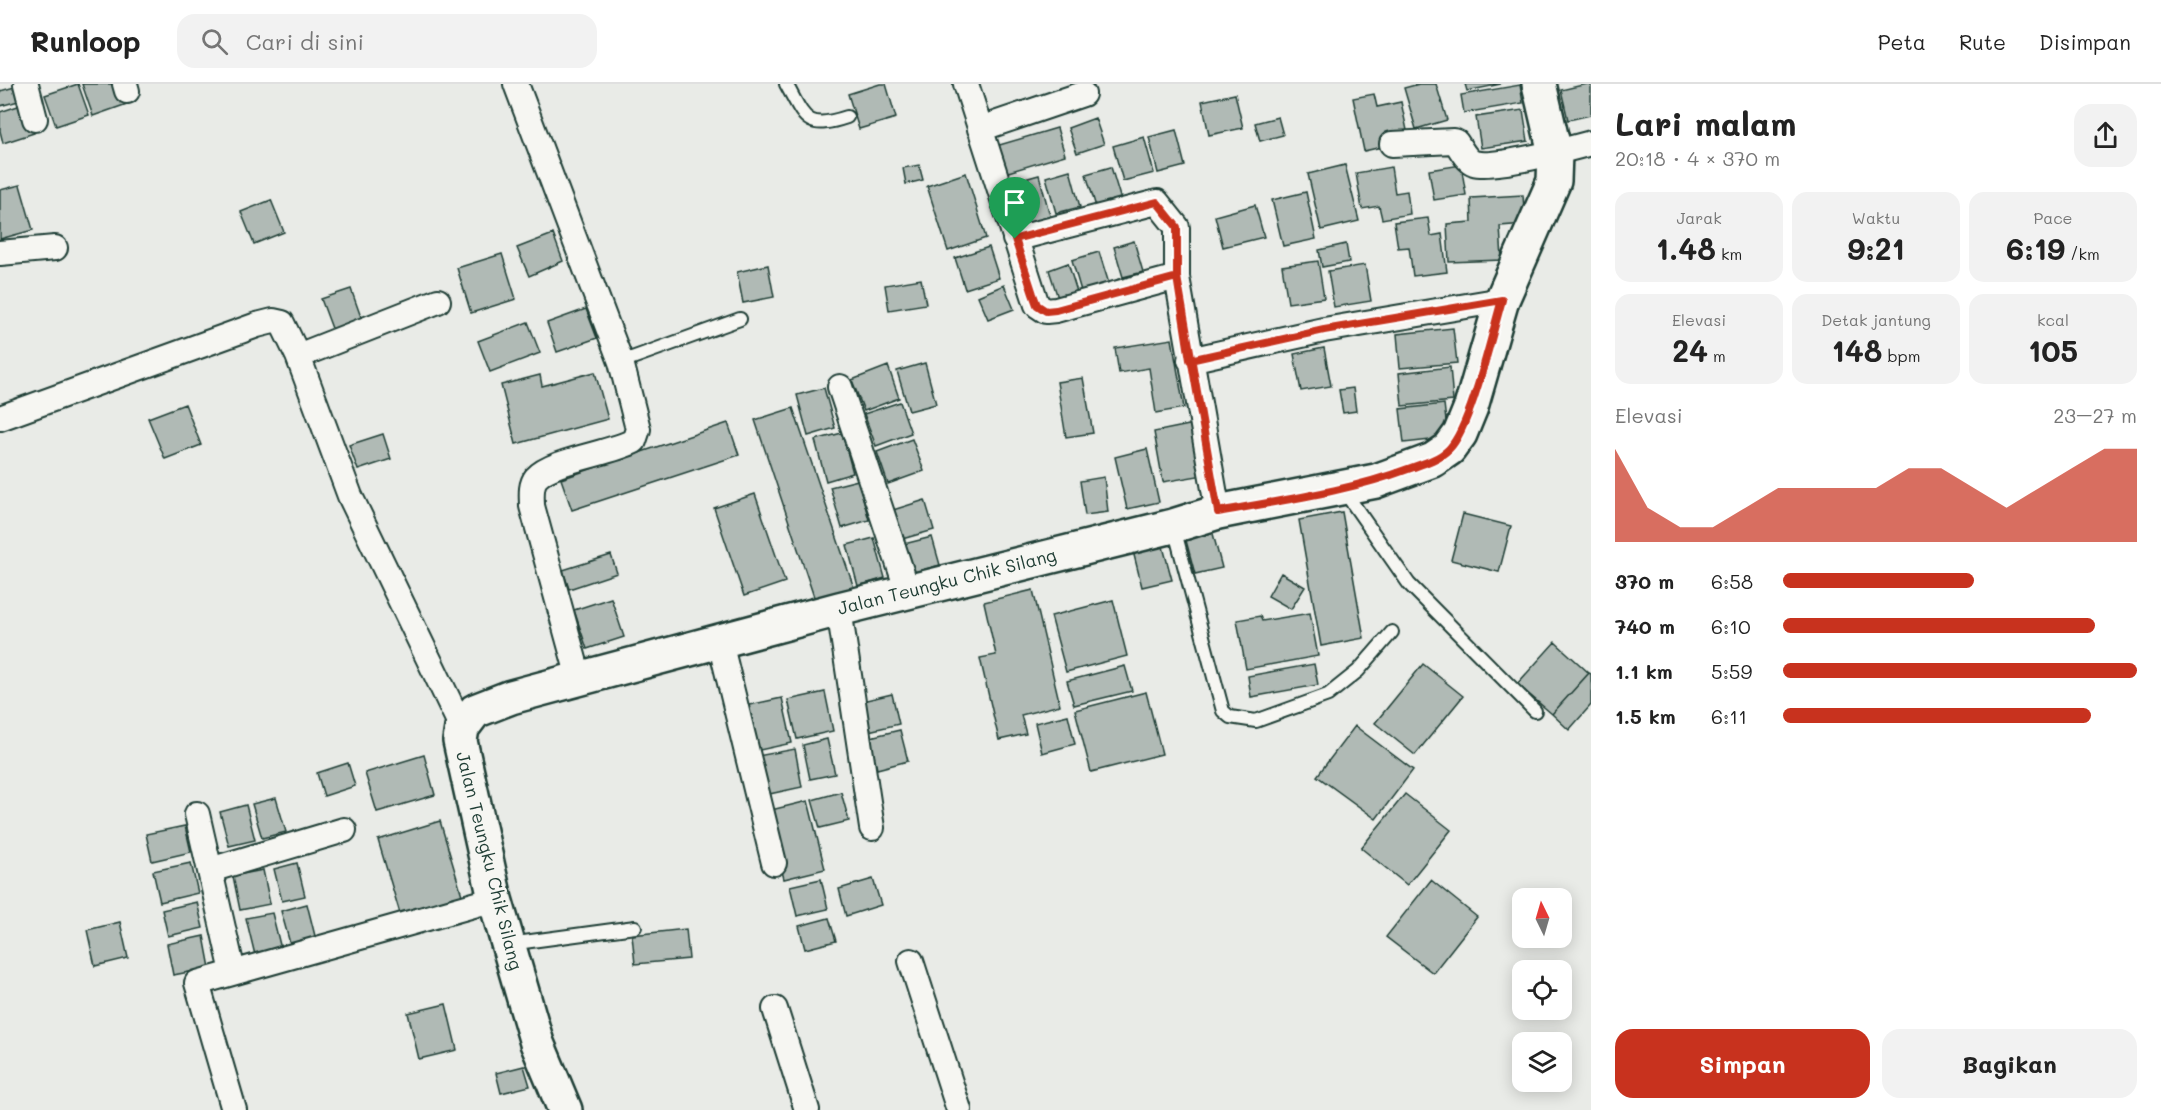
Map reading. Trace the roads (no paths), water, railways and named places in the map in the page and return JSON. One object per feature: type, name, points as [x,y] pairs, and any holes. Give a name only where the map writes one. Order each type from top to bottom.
[{"type":"street","points":[[26,84],[35,119]]},
{"type":"street","points":[[966,84],[1037,305],[1046,311],[1056,310],[1177,277]]},
{"type":"street","name":"Jalan Teungku Chik Silang","points":[[565,1110],[537,1043],[495,899],[460,741],[462,728],[468,717],[482,707],[579,678],[839,609],[1173,526],[1218,512],[1342,489],[1433,460],[1449,449],[1460,434],[1471,407],[1502,300],[1554,181],[1556,153],[1539,84]]},
{"type":"street","points":[[524,86],[621,362],[638,429],[634,441],[621,448],[564,464],[537,478],[532,486],[532,506],[579,678]]},
{"type":"street","points":[[980,129],[1083,94]]},
{"type":"street","points":[[1392,144],[1453,141],[1468,160],[1476,164],[1490,164],[1556,153],[1591,143]]},
{"type":"street","points":[[1015,239],[1157,202],[1177,227],[1177,277],[1218,512]]},
{"type":"street","points":[[0,253],[56,248]]},
{"type":"street","points":[[1190,360],[1324,330],[1502,300]]},
{"type":"street","points":[[298,356],[438,301]]},
{"type":"street","points":[[0,418],[273,321],[282,323],[298,356],[350,496],[462,728]]},
{"type":"street","points":[[840,387],[908,592]]},
{"type":"street","points":[[839,609],[872,828]]},
{"type":"street","points":[[720,642],[774,863]]},
{"type":"street","points":[[197,814],[233,972]]},
{"type":"street","points":[[210,870],[344,830]]},
{"type":"street","points":[[234,1110],[196,983],[495,899]]},
{"type":"street","points":[[911,961],[959,1110]]},
{"type":"street","points":[[775,1009],[807,1110]]},
{"type":"lane","points":[[786,84],[808,119],[825,124],[847,117]]},
{"type":"lane","points":[[621,362],[740,319]]},
{"type":"lane","points":[[1342,489],[1409,584],[1535,711]]},
{"type":"lane","points":[[1173,526],[1223,711],[1230,717],[1256,721],[1328,695],[1358,671],[1392,632]]},
{"type":"lane","points":[[508,944],[635,927]]}]
